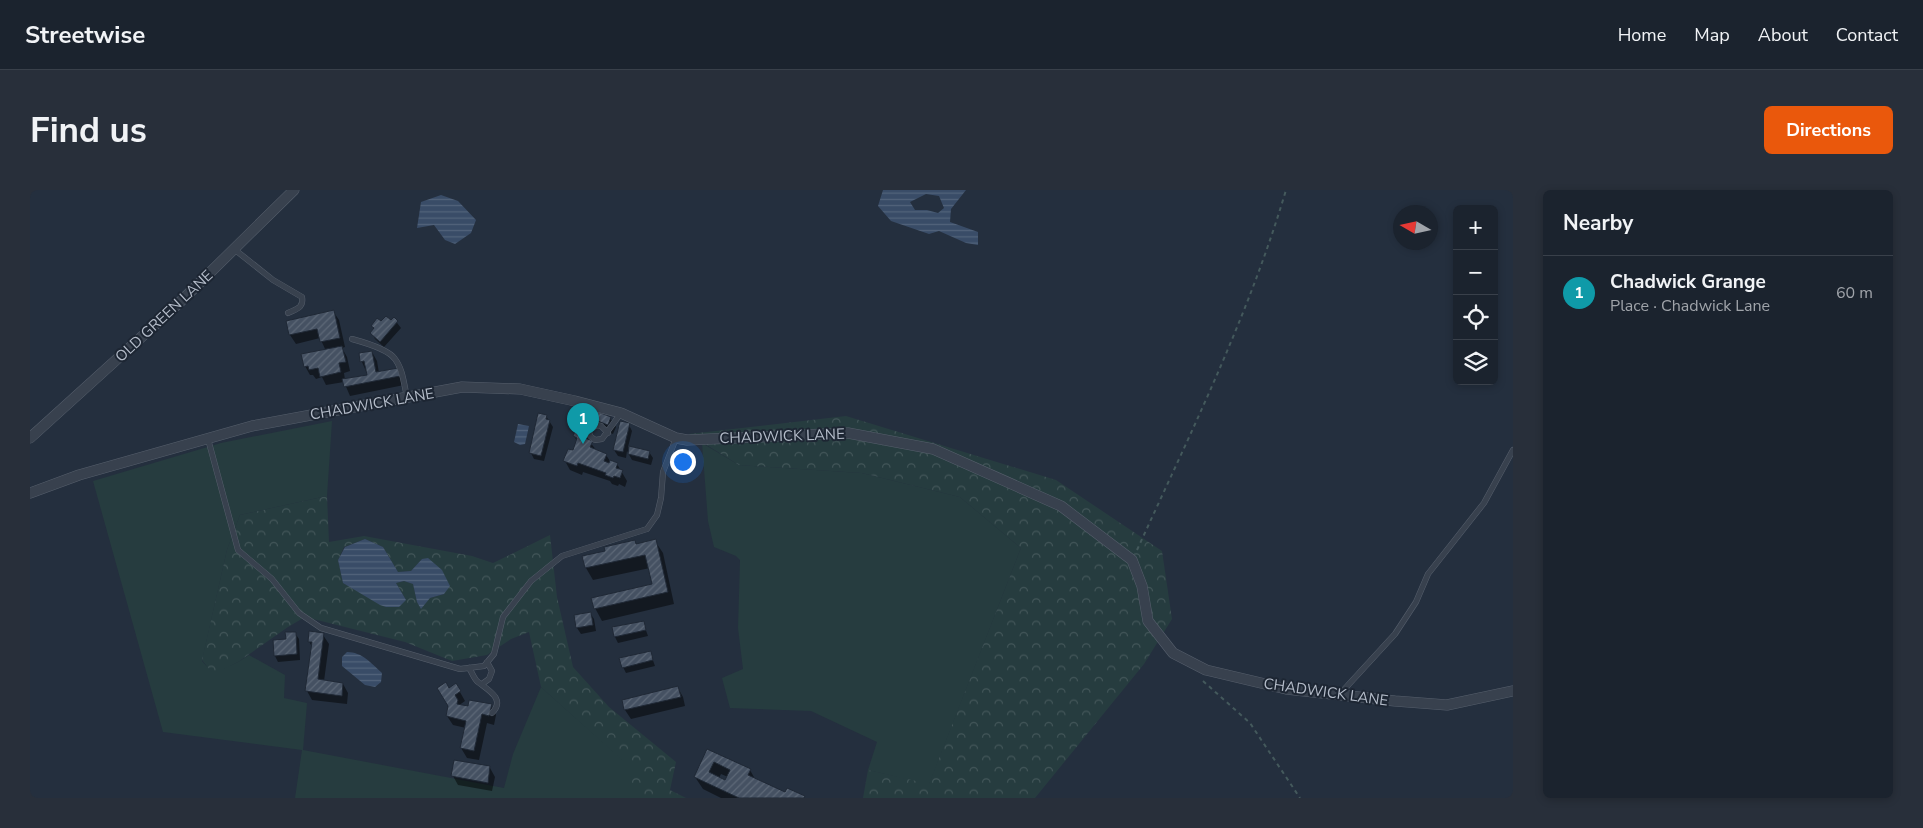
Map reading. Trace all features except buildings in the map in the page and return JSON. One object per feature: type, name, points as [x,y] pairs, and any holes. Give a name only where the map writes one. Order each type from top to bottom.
[{"type":"street","name":"OLD GREEN LANE","points":[[30,438],[179,303],[294,190]]},
{"type":"street","name":"CHADWICK LANE","points":[[30,493],[79,474],[252,426],[462,387],[520,389],[621,413],[676,438],[687,440],[848,433],[933,449],[1062,506],[1132,560],[1142,586],[1148,621],[1173,653],[1206,670],[1286,689],[1447,705],[1513,691]]},
{"type":"lane","points":[[234,249],[273,280],[302,297],[303,303],[300,308],[288,312]]},
{"type":"lane","points":[[352,339],[375,347],[395,357],[401,370],[407,398]]},
{"type":"lane","points":[[608,433],[621,413]]},
{"type":"lane","points":[[208,439],[238,550],[272,579],[299,613],[321,628],[460,669],[484,666],[494,654],[503,617],[532,581],[562,556],[647,530],[657,515],[663,472],[676,438]]},
{"type":"lane","points":[[1338,695],[1395,634],[1416,602],[1428,574],[1484,503],[1513,450]]},
{"type":"lane","points":[[482,684],[489,679],[492,671],[487,662]]},
{"type":"lane","points":[[469,668],[477,681],[494,694],[498,702],[492,713]]},
{"type":"path","points":[[1132,560],[1228,351],[1272,236],[1286,190]]},
{"type":"path","points":[[1202,680],[1250,724],[1300,798]]},
{"type":"green space","points":[[846,416],[1056,480],[1162,551],[1172,619],[1144,664],[1035,798],[863,798],[868,770],[929,784],[1021,548],[960,497],[862,473],[739,465],[689,434]]},
{"type":"green space","points":[[332,421],[327,496],[240,515],[227,550],[202,661],[213,673],[249,655],[285,675],[284,698],[307,703],[303,750],[504,788],[513,754],[541,687],[632,768],[632,798],[295,798],[302,750],[163,732],[93,481],[221,443]]},
{"type":"green space","points":[[702,443],[739,465],[862,473],[960,497],[1021,548],[929,785],[868,770],[877,742],[811,711],[730,708],[722,678],[743,669],[738,628],[740,560],[736,556],[714,547],[708,521]]},
{"type":"green space","points":[[327,496],[329,542],[364,536],[472,556],[493,563],[550,535],[557,597],[573,667],[609,707],[676,762],[670,790],[686,798],[632,798],[631,768],[541,687],[529,632],[511,639],[487,655],[452,661],[405,642],[305,617],[238,662],[213,674],[202,660],[227,550],[240,515]],"holes":[[[365,539],[383,547],[398,572],[411,571],[422,559],[444,594],[417,602],[413,584],[404,581],[396,583],[406,600],[386,607],[343,583],[338,560],[344,547]]]},
{"type":"water","points":[[883,190],[966,190],[951,209],[950,222],[978,232],[978,245],[966,243],[939,231],[929,234],[891,221],[878,206]],"holes":[[[926,194],[939,196],[944,208],[938,213],[927,210],[915,210],[910,202]]]},
{"type":"water","points":[[441,195],[458,201],[476,220],[471,233],[455,244],[445,240],[434,225],[417,228],[421,202]]},
{"type":"water","points":[[518,424],[529,426],[525,444],[520,445],[514,442]]},
{"type":"water","points":[[365,539],[383,547],[398,572],[411,571],[422,559],[428,558],[442,570],[450,586],[444,594],[430,598],[421,609],[417,602],[413,584],[404,581],[396,583],[406,600],[399,607],[380,605],[343,583],[338,560],[345,547]]},
{"type":"water","points":[[347,652],[362,656],[370,662],[382,673],[381,682],[375,687],[365,685],[342,666],[342,657]]},
{"type":"place","name":"Chadwick Grange","points":[[583,444]]}]
